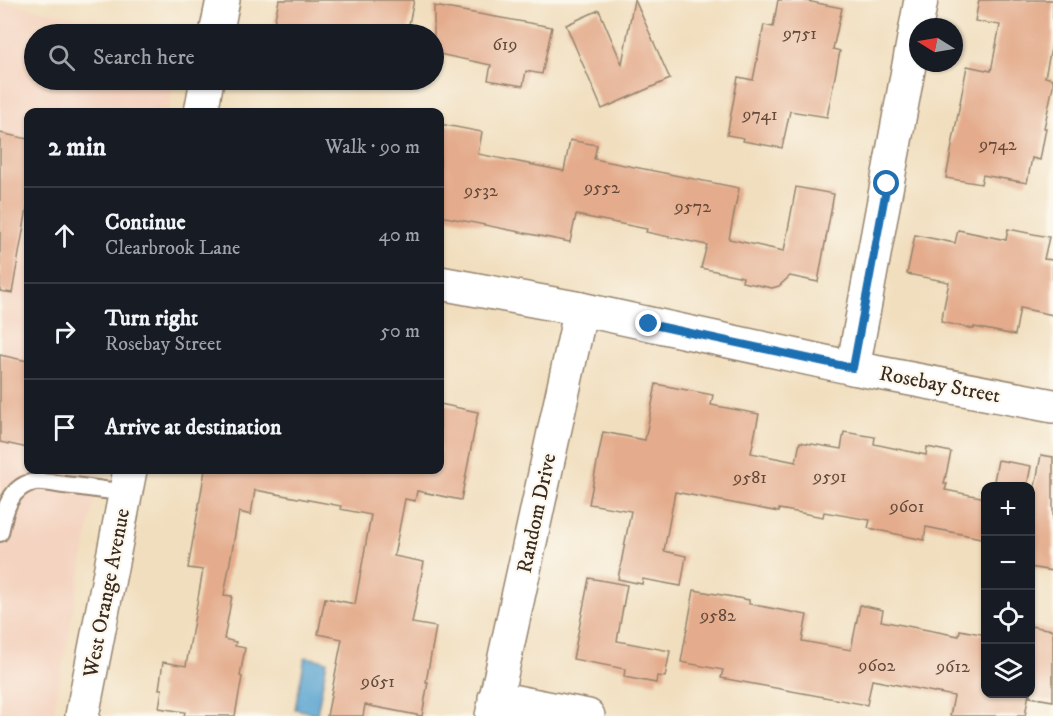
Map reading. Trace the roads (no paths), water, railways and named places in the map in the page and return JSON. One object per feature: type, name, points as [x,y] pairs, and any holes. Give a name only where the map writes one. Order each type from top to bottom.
[{"type":"street","points":[[218,24],[223,0]]},
{"type":"street","points":[[853,368],[921,0]]},
{"type":"street","points":[[202,108],[205,90]]},
{"type":"street","name":"Rosebay Street","points":[[444,284],[581,309],[853,368],[1053,406]]},
{"type":"street","name":"Random Drive","points":[[494,707],[581,309]]},
{"type":"street","name":"West Orange Avenue","points":[[82,716],[127,481]]},
{"type":"street","points":[[494,707],[588,716]]},
{"type":"lane","points":[[0,533],[3,513],[13,495],[24,486],[36,482],[94,488],[127,481]]},
{"type":"water","points":[[305,657],[327,661],[317,714],[295,709]]}]
